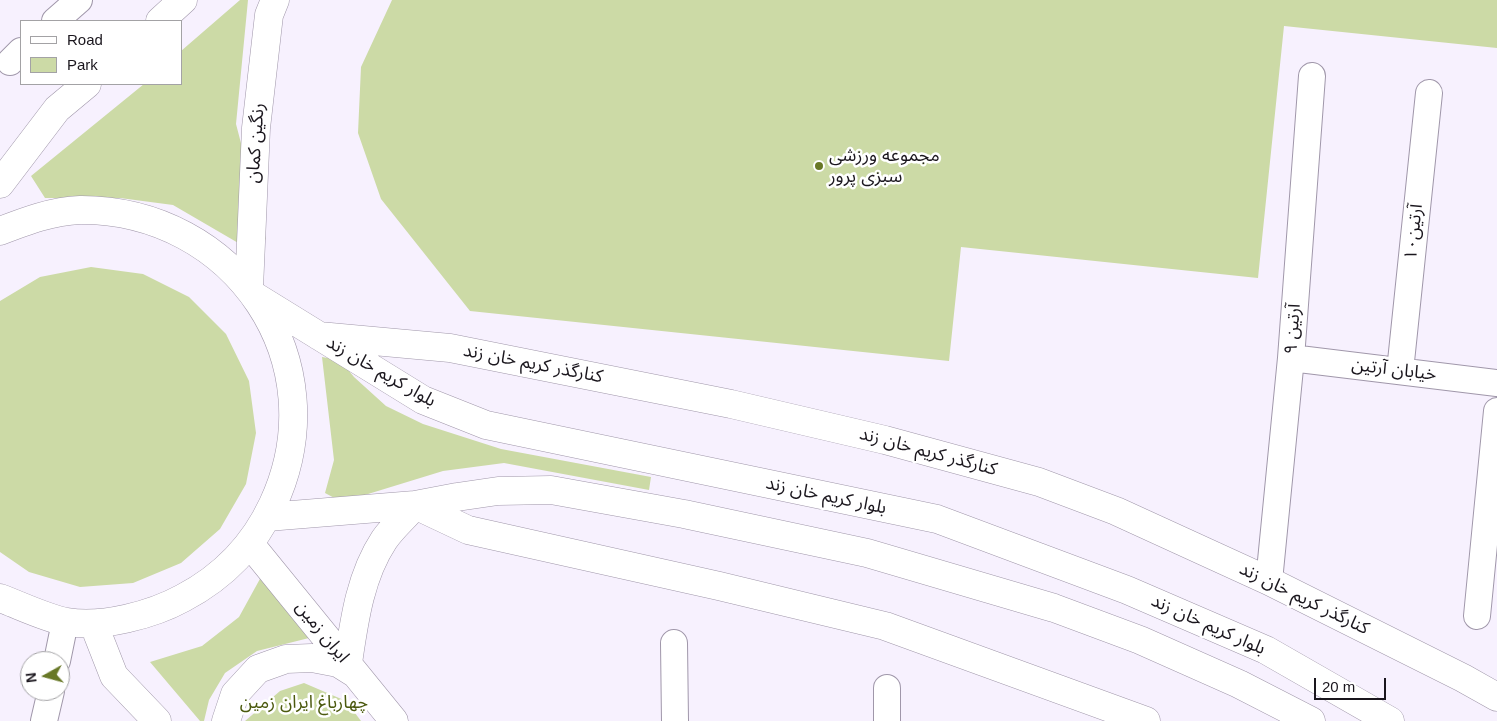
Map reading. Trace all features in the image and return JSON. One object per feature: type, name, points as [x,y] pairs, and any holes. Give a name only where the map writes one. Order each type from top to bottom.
[{"type":"main road","points":[[161,20],[183,0]]},
{"type":"main road","name":"رنگین کمان","points":[[252,292],[256,128],[269,14],[275,0]]},
{"type":"main road","points":[[0,184],[57,108],[86,85]]},
{"type":"main road","points":[[0,230],[39,216],[79,210],[120,213],[160,223],[197,242],[230,266],[252,292],[270,320],[281,345],[288,372],[293,398],[294,425],[282,486],[267,517],[250,544],[227,568],[201,589],[171,605],[124,619],[94,625],[65,622],[0,598]]},
{"type":"main road","name":"بلوار کریم خان زند","points":[[252,292],[319,336],[424,400],[486,425],[937,519],[1127,590],[1266,650],[1390,721]]},
{"type":"main road","name":"کنارگذر کریم خان زند","points":[[319,336],[450,348],[731,404],[885,440],[1039,482],[1116,512],[1269,581],[1463,678],[1497,697]]},
{"type":"main road","points":[[267,517],[415,506],[498,491],[551,490],[684,514],[867,553],[1054,608],[1140,640],[1239,684],[1311,721]]},
{"type":"main road","points":[[226,721],[235,694],[258,669],[286,659],[312,658],[338,663],[352,669],[353,627],[366,577],[384,540],[415,506]]},
{"type":"main road","points":[[415,506],[468,530],[719,586],[885,626],[1146,721]]},
{"type":"main road","name":"ایران زمین","points":[[250,544],[394,721]]},
{"type":"main road","points":[[94,625],[114,676],[157,721]]},
{"type":"street","points":[[56,20],[79,0]]},
{"type":"street","name":"آرتین ۹","points":[[1269,581],[1291,358],[1312,76]]},
{"type":"street","name":"آرتین۱۰","points":[[1400,371],[1429,93]]},
{"type":"street","name":"خیابان آرتین","points":[[1291,358],[1497,383]]},
{"type":"street","points":[[1478,616],[1497,411]]},
{"type":"street","points":[[59,651],[65,622]]},
{"type":"street","points":[[674,644],[675,721]]},
{"type":"street","points":[[887,688],[887,721]]},
{"type":"street","points":[[44,721],[48,701]]},
{"type":"green space","points":[[240,0],[248,0],[236,124],[266,239],[252,251],[173,205],[120,198],[45,198],[31,176],[143,85],[182,85],[182,50]]},
{"type":"green space","name":"مجموعه ورزشی سبزی پرور","points":[[392,0],[1497,0],[1497,48],[1284,26],[1258,278],[961,247],[949,361],[470,311],[381,199],[358,133],[361,67]]},
{"type":"green space","points":[[91,267],[143,274],[189,297],[226,334],[249,381],[256,433],[246,484],[220,529],[181,563],[133,583],[80,587],[29,572],[0,552],[0,301],[40,277]]},
{"type":"green space","points":[[322,357],[340,360],[354,377],[386,406],[423,424],[501,449],[651,477],[649,490],[504,463],[443,471],[342,502],[325,493],[334,460]]},
{"type":"green space","points":[[261,577],[309,638],[257,651],[225,673],[209,700],[204,721],[200,721],[150,662],[202,646],[239,617]]},
{"type":"green space","name":"چهارباغ ایران زمین","points":[[304,683],[346,701],[361,721],[245,721],[280,691]]},
{"type":"place","name":"مجموعه ورزشی سبزی پرور","points":[[819,166]]}]
